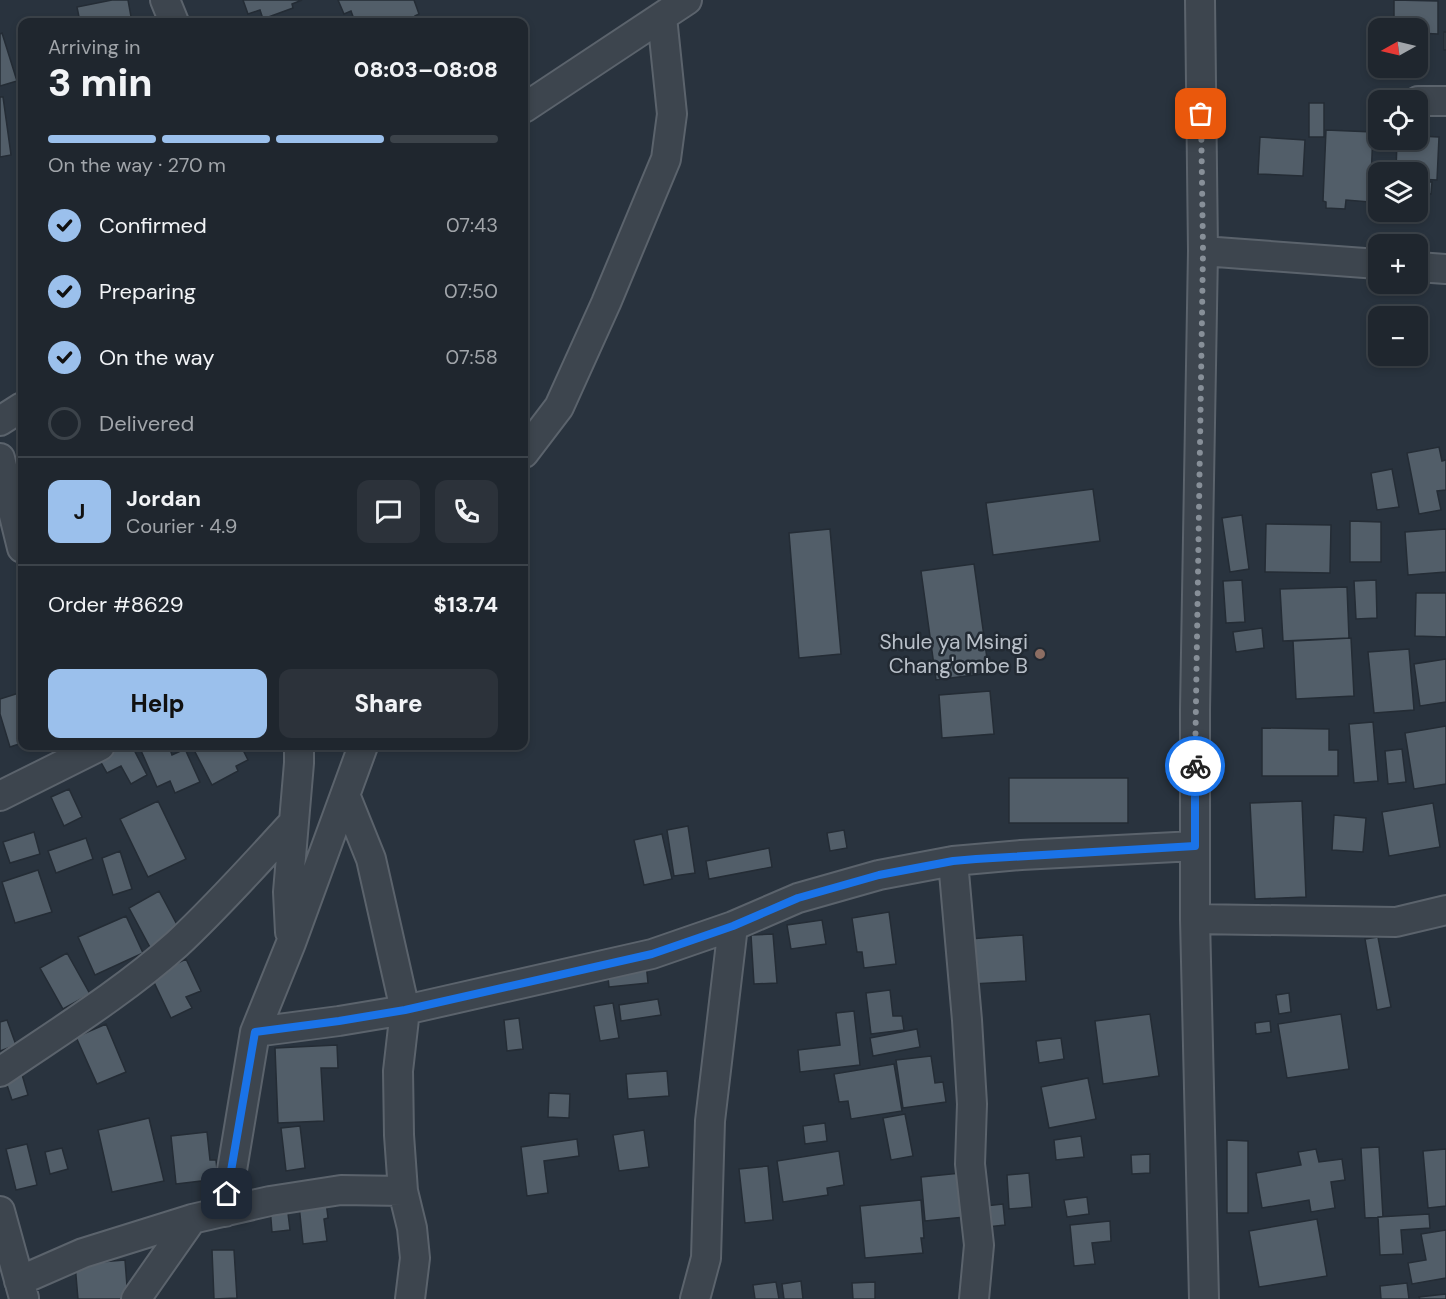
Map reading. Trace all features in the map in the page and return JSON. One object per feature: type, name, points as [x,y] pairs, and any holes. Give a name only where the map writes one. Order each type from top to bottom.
[{"type":"street","points":[[165,0],[172,18]]},
{"type":"street","points":[[528,105],[687,0]]},
{"type":"street","points":[[1200,0],[1203,251],[1195,711],[1195,919],[1204,1299]]},
{"type":"street","points":[[528,448],[559,407],[606,303],[666,159],[672,114],[662,17]]},
{"type":"street","points":[[1428,101],[1446,101]]},
{"type":"street","points":[[1203,251],[1368,263]]},
{"type":"street","points":[[1428,268],[1446,269]]},
{"type":"street","points":[[0,421],[18,410]]},
{"type":"street","points":[[0,458],[18,532]]},
{"type":"street","points":[[291,943],[288,892],[298,750]]},
{"type":"street","points":[[225,1212],[255,1032],[291,943],[362,750]]},
{"type":"street","points":[[0,796],[72,752]]},
{"type":"street","points":[[346,797],[371,859],[405,1010],[398,1071],[399,1135],[403,1191],[412,1228],[415,1258],[410,1299]]},
{"type":"street","points":[[0,1072],[94,1009],[177,944],[294,822]]},
{"type":"street","points":[[255,1032],[405,1010],[652,954],[733,926],[798,898],[879,875],[953,861],[1195,846]]},
{"type":"street","points":[[953,861],[972,1104],[970,1164],[978,1245],[974,1299]]},
{"type":"street","points":[[1195,919],[1396,922],[1446,910]]},
{"type":"street","points":[[695,1299],[706,1258],[710,1120],[733,926]]},
{"type":"street","points":[[0,1211],[22,1290],[83,1253],[192,1219],[270,1201],[341,1190],[403,1191]]},
{"type":"street","points":[[136,1299],[192,1219]]},
{"type":"building","points":[[112,0],[128,0],[131,18],[79,18],[77,7]]},
{"type":"building","points":[[243,0],[302,0],[292,4],[293,8],[266,18],[263,18],[260,10],[248,14]]},
{"type":"building","points":[[338,0],[414,0],[419,14],[416,18],[354,18],[351,11],[344,14]]},
{"type":"building","points":[[1394,0],[1438,1],[1438,34],[1428,34],[1428,18],[1394,18]]},
{"type":"building","points":[[1444,32],[1446,32],[1446,50],[1444,50]]},
{"type":"building","points":[[2,33],[17,81],[0,86],[0,34]]},
{"type":"building","points":[[0,97],[3,97],[11,155],[0,157]]},
{"type":"building","points":[[1309,103],[1324,103],[1324,137],[1309,137]]},
{"type":"building","points":[[1326,130],[1368,132],[1368,150],[1372,150],[1372,162],[1368,162],[1368,202],[1346,200],[1345,209],[1326,208],[1326,202],[1323,201]]},
{"type":"building","points":[[1428,136],[1439,137],[1437,180],[1428,180],[1428,162],[1396,162],[1397,150],[1428,150]]},
{"type":"building","points":[[1260,137],[1305,140],[1303,176],[1258,174]]},
{"type":"building","points":[[1428,182],[1432,182],[1431,194],[1428,194]]},
{"type":"building","points":[[1439,447],[1442,461],[1446,460],[1446,490],[1437,491],[1441,510],[1419,514],[1407,453]]},
{"type":"building","points":[[1392,469],[1399,507],[1377,510],[1371,473]]},
{"type":"building","points":[[1093,489],[1100,541],[993,555],[986,503]]},
{"type":"building","points":[[1242,515],[1249,569],[1230,572],[1222,518]]},
{"type":"building","points":[[1350,521],[1381,522],[1381,562],[1350,562]]},
{"type":"building","points":[[1266,524],[1331,525],[1330,573],[1265,572]]},
{"type":"building","points":[[830,529],[841,654],[799,658],[789,533]]},
{"type":"building","points":[[1446,529],[1446,572],[1408,575],[1405,532]]},
{"type":"building","points":[[974,564],[989,673],[936,680],[921,571]]},
{"type":"building","points":[[1242,580],[1245,622],[1226,623],[1223,581]]},
{"type":"building","points":[[1376,580],[1377,618],[1356,619],[1354,581]]},
{"type":"building","points":[[1347,587],[1349,638],[1283,641],[1280,589]]},
{"type":"building","points":[[1416,593],[1446,593],[1446,637],[1415,636]]},
{"type":"building","points":[[1262,628],[1264,648],[1236,652],[1233,632]]},
{"type":"building","points":[[1351,638],[1354,696],[1296,699],[1293,641]]},
{"type":"building","points":[[1409,649],[1414,710],[1374,713],[1368,652]]},
{"type":"building","points":[[1446,659],[1446,702],[1420,706],[1414,664]]},
{"type":"building","points":[[990,691],[994,734],[942,738],[939,695]]},
{"type":"building","points":[[18,693],[18,744],[10,747],[0,714],[0,699]]},
{"type":"building","points":[[1373,722],[1378,781],[1354,783],[1349,724]]},
{"type":"building","points":[[1446,726],[1446,784],[1414,789],[1405,733]]},
{"type":"building","points":[[1262,728],[1329,729],[1329,750],[1338,750],[1338,776],[1262,776]]},
{"type":"building","points":[[1402,749],[1406,782],[1388,784],[1385,751]]},
{"type":"building","points":[[116,750],[134,750],[147,775],[131,784],[121,766],[107,773],[99,759]]},
{"type":"building","points":[[141,750],[170,750],[172,755],[185,750],[200,782],[175,793],[170,781],[157,787]]},
{"type":"building","points":[[194,750],[243,750],[248,760],[236,766],[238,771],[212,785]]},
{"type":"building","points":[[1009,778],[1128,778],[1128,823],[1009,823]]},
{"type":"building","points":[[69,789],[82,817],[64,826],[51,797]]},
{"type":"building","points":[[158,801],[186,859],[148,877],[120,819]]},
{"type":"building","points":[[1302,801],[1306,897],[1255,899],[1250,803]]},
{"type":"building","points":[[1433,803],[1440,847],[1389,856],[1382,812]]},
{"type":"building","points":[[1334,815],[1366,818],[1363,852],[1332,850]]},
{"type":"building","points":[[688,826],[695,873],[674,876],[667,830]]},
{"type":"building","points":[[844,830],[847,848],[830,851],[827,833]]},
{"type":"building","points":[[34,832],[40,854],[10,863],[3,842]]},
{"type":"building","points":[[662,834],[672,879],[644,885],[634,840]]},
{"type":"building","points":[[86,838],[93,859],[56,873],[48,851]]},
{"type":"building","points":[[769,848],[772,867],[709,879],[706,861]]},
{"type":"building","points":[[120,851],[132,889],[113,895],[102,858]]},
{"type":"building","points":[[38,870],[52,912],[15,923],[2,882]]},
{"type":"building","points":[[159,891],[182,934],[152,951],[129,908]]},
{"type":"building","points":[[889,912],[896,964],[864,968],[862,952],[857,952],[852,918]]},
{"type":"building","points":[[126,916],[143,953],[95,975],[78,937]]},
{"type":"building","points":[[822,920],[826,944],[791,949],[787,925]]},
{"type":"building","points":[[773,934],[777,983],[754,984],[751,935]]},
{"type":"building","points":[[1023,935],[1026,981],[972,984],[969,939]]},
{"type":"building","points":[[1378,937],[1391,1007],[1377,1010],[1365,939]]},
{"type":"building","points":[[67,953],[90,994],[63,1009],[40,968]]},
{"type":"building","points":[[186,959],[201,991],[186,997],[192,1008],[171,1018],[151,976]]},
{"type":"building","points":[[646,963],[648,983],[609,987],[607,967]]},
{"type":"building","points":[[890,990],[893,1016],[902,1016],[904,1030],[871,1034],[866,993]]},
{"type":"building","points":[[1289,993],[1291,1012],[1279,1014],[1276,995]]},
{"type":"building","points":[[658,999],[661,1015],[621,1021],[619,1005]]},
{"type":"building","points":[[613,1003],[619,1038],[600,1041],[594,1006]]},
{"type":"building","points":[[854,1011],[860,1065],[800,1072],[798,1050],[840,1045],[836,1013]]},
{"type":"building","points":[[1150,1014],[1159,1076],[1103,1084],[1095,1021]]},
{"type":"building","points":[[1341,1014],[1349,1069],[1287,1078],[1278,1024]]},
{"type":"building","points":[[519,1018],[523,1049],[507,1051],[504,1020]]},
{"type":"building","points":[[7,1020],[16,1045],[0,1051],[0,1022]]},
{"type":"building","points":[[1270,1021],[1271,1032],[1256,1034],[1255,1023]]},
{"type":"building","points":[[106,1024],[126,1072],[97,1084],[76,1037]]},
{"type":"building","points":[[917,1029],[920,1047],[873,1056],[870,1038]]},
{"type":"building","points":[[1061,1038],[1064,1059],[1039,1063],[1036,1041]]},
{"type":"building","points":[[337,1045],[338,1068],[321,1068],[324,1121],[278,1123],[275,1048]]},
{"type":"building","points":[[931,1056],[935,1083],[943,1082],[946,1102],[903,1108],[896,1060]]},
{"type":"building","points":[[894,1064],[902,1111],[851,1119],[848,1101],[839,1102],[834,1074]]},
{"type":"building","points":[[21,1071],[28,1095],[12,1100],[4,1076]]},
{"type":"building","points":[[667,1071],[669,1096],[628,1099],[626,1074]]},
{"type":"building","points":[[1088,1078],[1096,1119],[1049,1128],[1041,1087]]},
{"type":"building","points":[[549,1093],[570,1094],[569,1118],[548,1117]]},
{"type":"building","points":[[905,1114],[913,1156],[891,1160],[883,1118]]},
{"type":"building","points":[[149,1118],[164,1181],[112,1192],[98,1130]]},
{"type":"building","points":[[825,1123],[827,1141],[805,1144],[803,1126]]},
{"type":"building","points":[[300,1126],[305,1168],[286,1171],[281,1128]]},
{"type":"building","points":[[644,1130],[649,1167],[619,1171],[613,1135]]},
{"type":"building","points":[[207,1132],[210,1160],[216,1160],[218,1179],[176,1184],[171,1136]]},
{"type":"building","points":[[1081,1136],[1084,1157],[1056,1160],[1054,1140]]},
{"type":"building","points":[[577,1139],[579,1156],[544,1161],[548,1193],[527,1196],[521,1147]]},
{"type":"building","points":[[1227,1140],[1248,1141],[1248,1213],[1227,1213]]},
{"type":"building","points":[[27,1144],[37,1185],[16,1190],[6,1149]]},
{"type":"building","points":[[1379,1147],[1383,1217],[1365,1218],[1361,1148]]},
{"type":"building","points":[[62,1148],[68,1169],[50,1174],[45,1152]]},
{"type":"building","points":[[1316,1149],[1319,1162],[1342,1159],[1345,1180],[1331,1182],[1335,1208],[1311,1212],[1309,1200],[1262,1208],[1256,1173],[1301,1165],[1298,1152]]},
{"type":"building","points":[[1446,1149],[1446,1206],[1428,1208],[1423,1151]]},
{"type":"building","points":[[839,1151],[844,1185],[827,1188],[828,1195],[783,1202],[777,1161]]},
{"type":"building","points":[[1150,1154],[1150,1173],[1132,1174],[1131,1155]]},
{"type":"building","points":[[768,1166],[773,1220],[745,1223],[739,1169]]},
{"type":"building","points":[[961,1173],[965,1217],[925,1221],[921,1177]]},
{"type":"building","points":[[1029,1173],[1032,1207],[1009,1209],[1007,1175]]},
{"type":"building","points":[[1087,1197],[1089,1214],[1067,1217],[1064,1200]]},
{"type":"building","points":[[921,1200],[923,1253],[865,1258],[860,1206]]},
{"type":"building","points":[[326,1202],[328,1218],[324,1219],[327,1241],[303,1244],[299,1205]]},
{"type":"building","points":[[1003,1204],[1005,1225],[987,1227],[985,1206]]},
{"type":"building","points":[[287,1205],[290,1230],[272,1232],[270,1207]]},
{"type":"building","points":[[1429,1214],[1430,1228],[1401,1230],[1403,1254],[1380,1255],[1378,1217]]},
{"type":"building","points":[[1317,1219],[1327,1276],[1259,1287],[1249,1231]]},
{"type":"building","points":[[1110,1221],[1111,1241],[1092,1243],[1095,1264],[1074,1266],[1070,1225]]},
{"type":"building","points":[[1446,1230],[1446,1278],[1412,1284],[1408,1263],[1426,1260],[1421,1234]]},
{"type":"building","points":[[212,1250],[234,1250],[237,1298],[214,1299]]},
{"type":"building","points":[[125,1260],[128,1299],[78,1299],[75,1264]]},
{"type":"building","points":[[801,1281],[803,1299],[784,1299],[782,1284]]},
{"type":"building","points":[[776,1282],[779,1299],[755,1299],[753,1285]]},
{"type":"building","points":[[875,1282],[875,1299],[853,1299],[852,1283]]},
{"type":"building","points":[[1407,1283],[1409,1299],[1381,1299],[1380,1286]]},
{"type":"building","points":[[1446,1294],[1446,1299],[1420,1299],[1419,1297]]},
{"type":"way so far","points":[[1195,766],[1203,251],[1201,114]]},
{"type":"place","name":"Shule ya Msingi Chang'ombe B","points":[[1040,654]]},
{"type":"route","points":[[227,1194],[255,1032],[405,1010],[652,954],[733,926],[798,898],[879,875],[953,861],[1195,846],[1195,766]]}]
